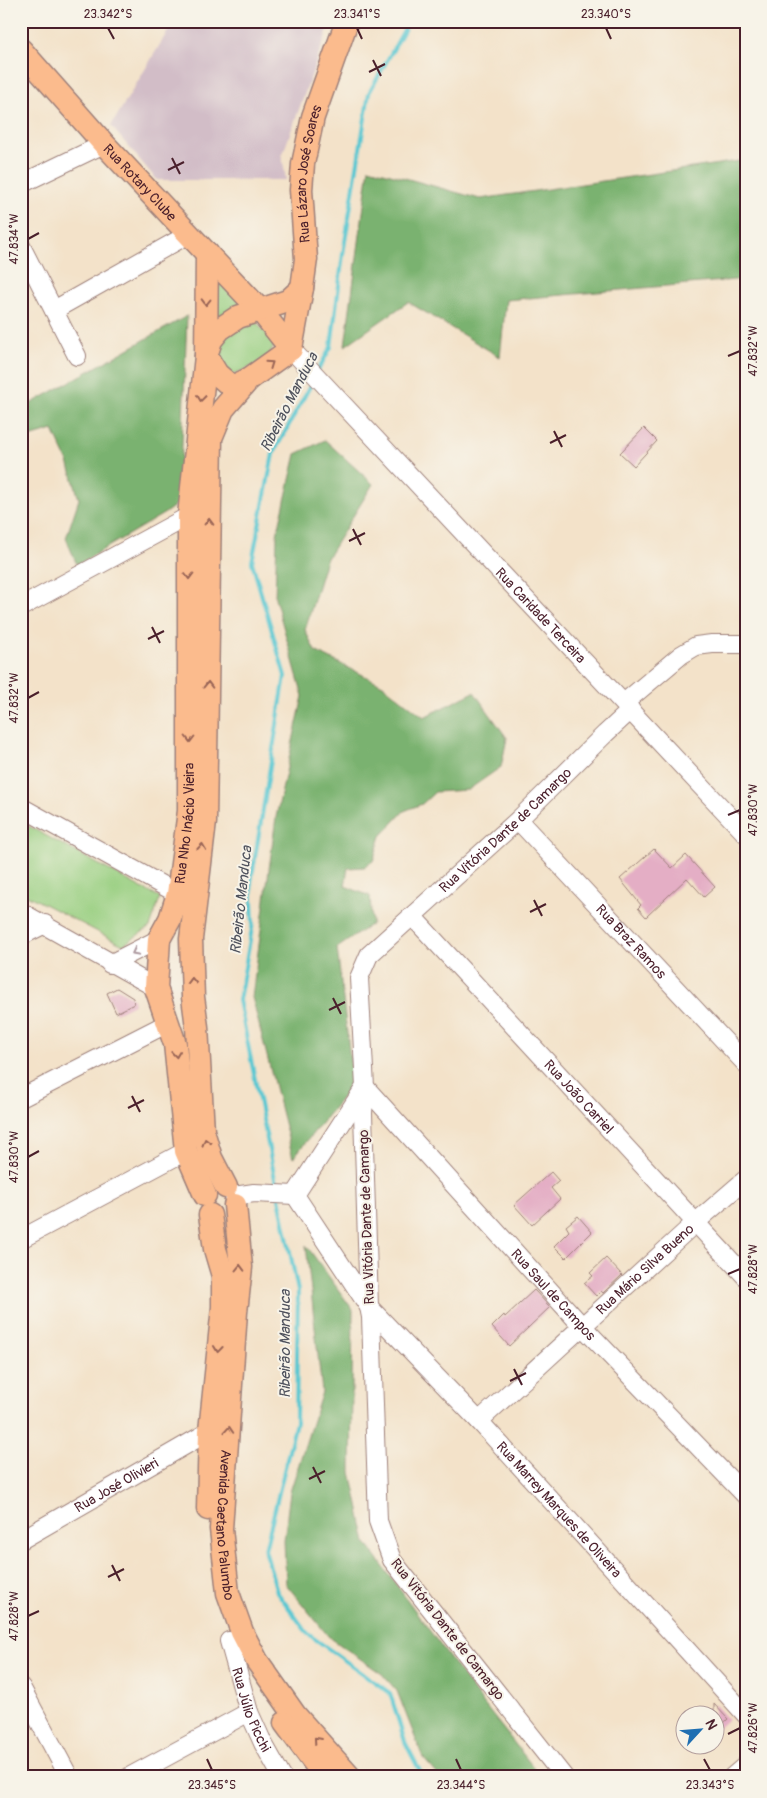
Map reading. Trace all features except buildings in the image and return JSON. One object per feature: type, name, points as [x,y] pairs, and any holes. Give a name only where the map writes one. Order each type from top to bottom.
[{"type":"main road","name":"Rua Lázaro José Soares","points":[[298,357],[302,288],[306,259],[301,190],[303,164],[313,117],[347,21]]},
{"type":"main road","name":"Rua Lázaro José Soares","points":[[333,63],[362,21]]},
{"type":"main road","name":"Rua Rotary Clube","points":[[21,50],[104,144],[261,311],[298,357]]},
{"type":"main road","points":[[204,439],[207,254]]},
{"type":"main road","points":[[206,356],[212,340],[220,329],[238,318],[288,301],[302,288]]},
{"type":"main road","points":[[206,356],[217,374],[232,387],[298,357]]},
{"type":"main road","points":[[204,439],[223,409],[249,379]]},
{"type":"main road","name":"Rua Nho Inácio Vieira","points":[[204,439],[189,516],[189,811],[178,894],[170,918],[159,939],[156,988],[175,1044],[186,1151],[207,1205]]},
{"type":"main road","name":"Rua Nho Inácio Vieira","points":[[204,439],[205,822],[191,939],[193,997],[197,1027],[203,1131],[211,1158],[238,1195]]},
{"type":"main road","points":[[159,939],[176,935],[191,939]]},
{"type":"main road","points":[[216,1186],[238,1195],[232,1212],[224,1217],[219,1218],[207,1205],[208,1190],[216,1186]]},
{"type":"main road","name":"Avenida Caetano Palumbo","points":[[238,1195],[241,1267],[236,1312],[221,1528],[228,1593],[242,1632],[257,1661],[295,1714],[350,1777]]},
{"type":"main road","name":"Avenida Caetano Palumbo","points":[[207,1205],[215,1250],[223,1276],[223,1306],[210,1431],[208,1526],[214,1588],[229,1641],[247,1671],[325,1777]]},
{"type":"street","points":[[21,184],[104,144]]},
{"type":"street","points":[[54,310],[189,234]]},
{"type":"street","points":[[21,246],[77,356]]},
{"type":"street","name":"Rua Caridade Terceira","points":[[298,357],[628,706],[746,834]]},
{"type":"street","points":[[21,607],[189,516]]},
{"type":"street","name":"Rua Vitória Dante de Camargo","points":[[564,1777],[392,1560],[378,1520],[363,1113],[365,1087],[359,978],[370,955],[518,820],[605,734],[628,706],[681,655],[696,646],[746,644]]},
{"type":"street","points":[[21,807],[178,894]]},
{"type":"street","name":"Rua Braz Ramos","points":[[518,820],[746,1064]]},
{"type":"street","points":[[21,912],[110,964],[156,988]]},
{"type":"street","name":"Rua João Carriel","points":[[412,916],[746,1277]]},
{"type":"street","points":[[21,936],[44,924]]},
{"type":"street","points":[[110,964],[159,939]]},
{"type":"street","points":[[21,1098],[168,1023]]},
{"type":"street","points":[[238,1195],[290,1195],[365,1087]]},
{"type":"street","name":"Rua Saul de Campos","points":[[365,1087],[582,1326],[746,1496]]},
{"type":"street","points":[[21,1239],[186,1151]]},
{"type":"street","name":"Rua Mário Silva Bueno","points":[[478,1421],[695,1223],[746,1179]]},
{"type":"street","name":"Rua Marrey Marques de Oliveira","points":[[290,1195],[369,1307],[478,1421],[746,1715]]},
{"type":"street","name":"Rua José Olivieri","points":[[21,1540],[210,1431]]},
{"type":"street","name":"Rua Júlio Picchi","points":[[229,1641],[249,1712],[263,1743],[282,1777]]},
{"type":"street","points":[[22,1690],[69,1777]]},
{"type":"street","points":[[129,1777],[249,1712]]},
{"type":"street","points":[[732,1777],[746,1765]]},
{"type":"shaded area","points":[[174,21],[331,21],[282,156],[286,180],[157,180],[111,126]]},
{"type":"green space","points":[[746,160],[746,279],[506,300],[500,357],[408,302],[345,346],[369,168],[480,199]]},
{"type":"green space","points":[[216,273],[246,306],[213,329]]},
{"type":"green space","points":[[187,316],[180,498],[176,505],[165,513],[77,565],[66,538],[79,499],[68,462],[53,430],[21,441],[21,409]]},
{"type":"green space","points":[[255,321],[275,343],[268,355],[257,364],[232,375],[217,363],[219,342],[232,328]]},
{"type":"green space","points":[[325,440],[373,484],[326,560],[305,630],[315,651],[383,685],[424,717],[474,692],[507,738],[501,767],[468,790],[435,792],[422,804],[404,811],[381,836],[373,861],[364,867],[348,868],[345,886],[370,896],[372,924],[337,948],[353,1084],[293,1158],[252,997],[276,817],[303,696],[275,598],[277,535],[296,454]]},
{"type":"green space","points":[[21,822],[160,898],[150,927],[123,945],[21,892]]},
{"type":"green space","points":[[306,1245],[353,1310],[351,1472],[366,1543],[475,1693],[541,1777],[440,1777],[423,1758],[397,1691],[382,1674],[329,1637],[286,1584],[284,1540],[290,1492],[322,1392]]},
{"type":"waterway","name":"Ribeirão Manduca","points":[[318,370],[331,347],[343,254],[369,93],[409,21]]},
{"type":"waterway","name":"Ribeirão Manduca","points":[[277,1189],[239,1000],[253,923],[251,882],[285,676],[252,562],[273,454],[314,379]]},
{"type":"waterway","name":"Ribeirão Manduca","points":[[279,1198],[298,1291],[296,1422],[265,1550],[277,1592],[308,1634],[390,1693],[405,1742],[423,1777]]}]
